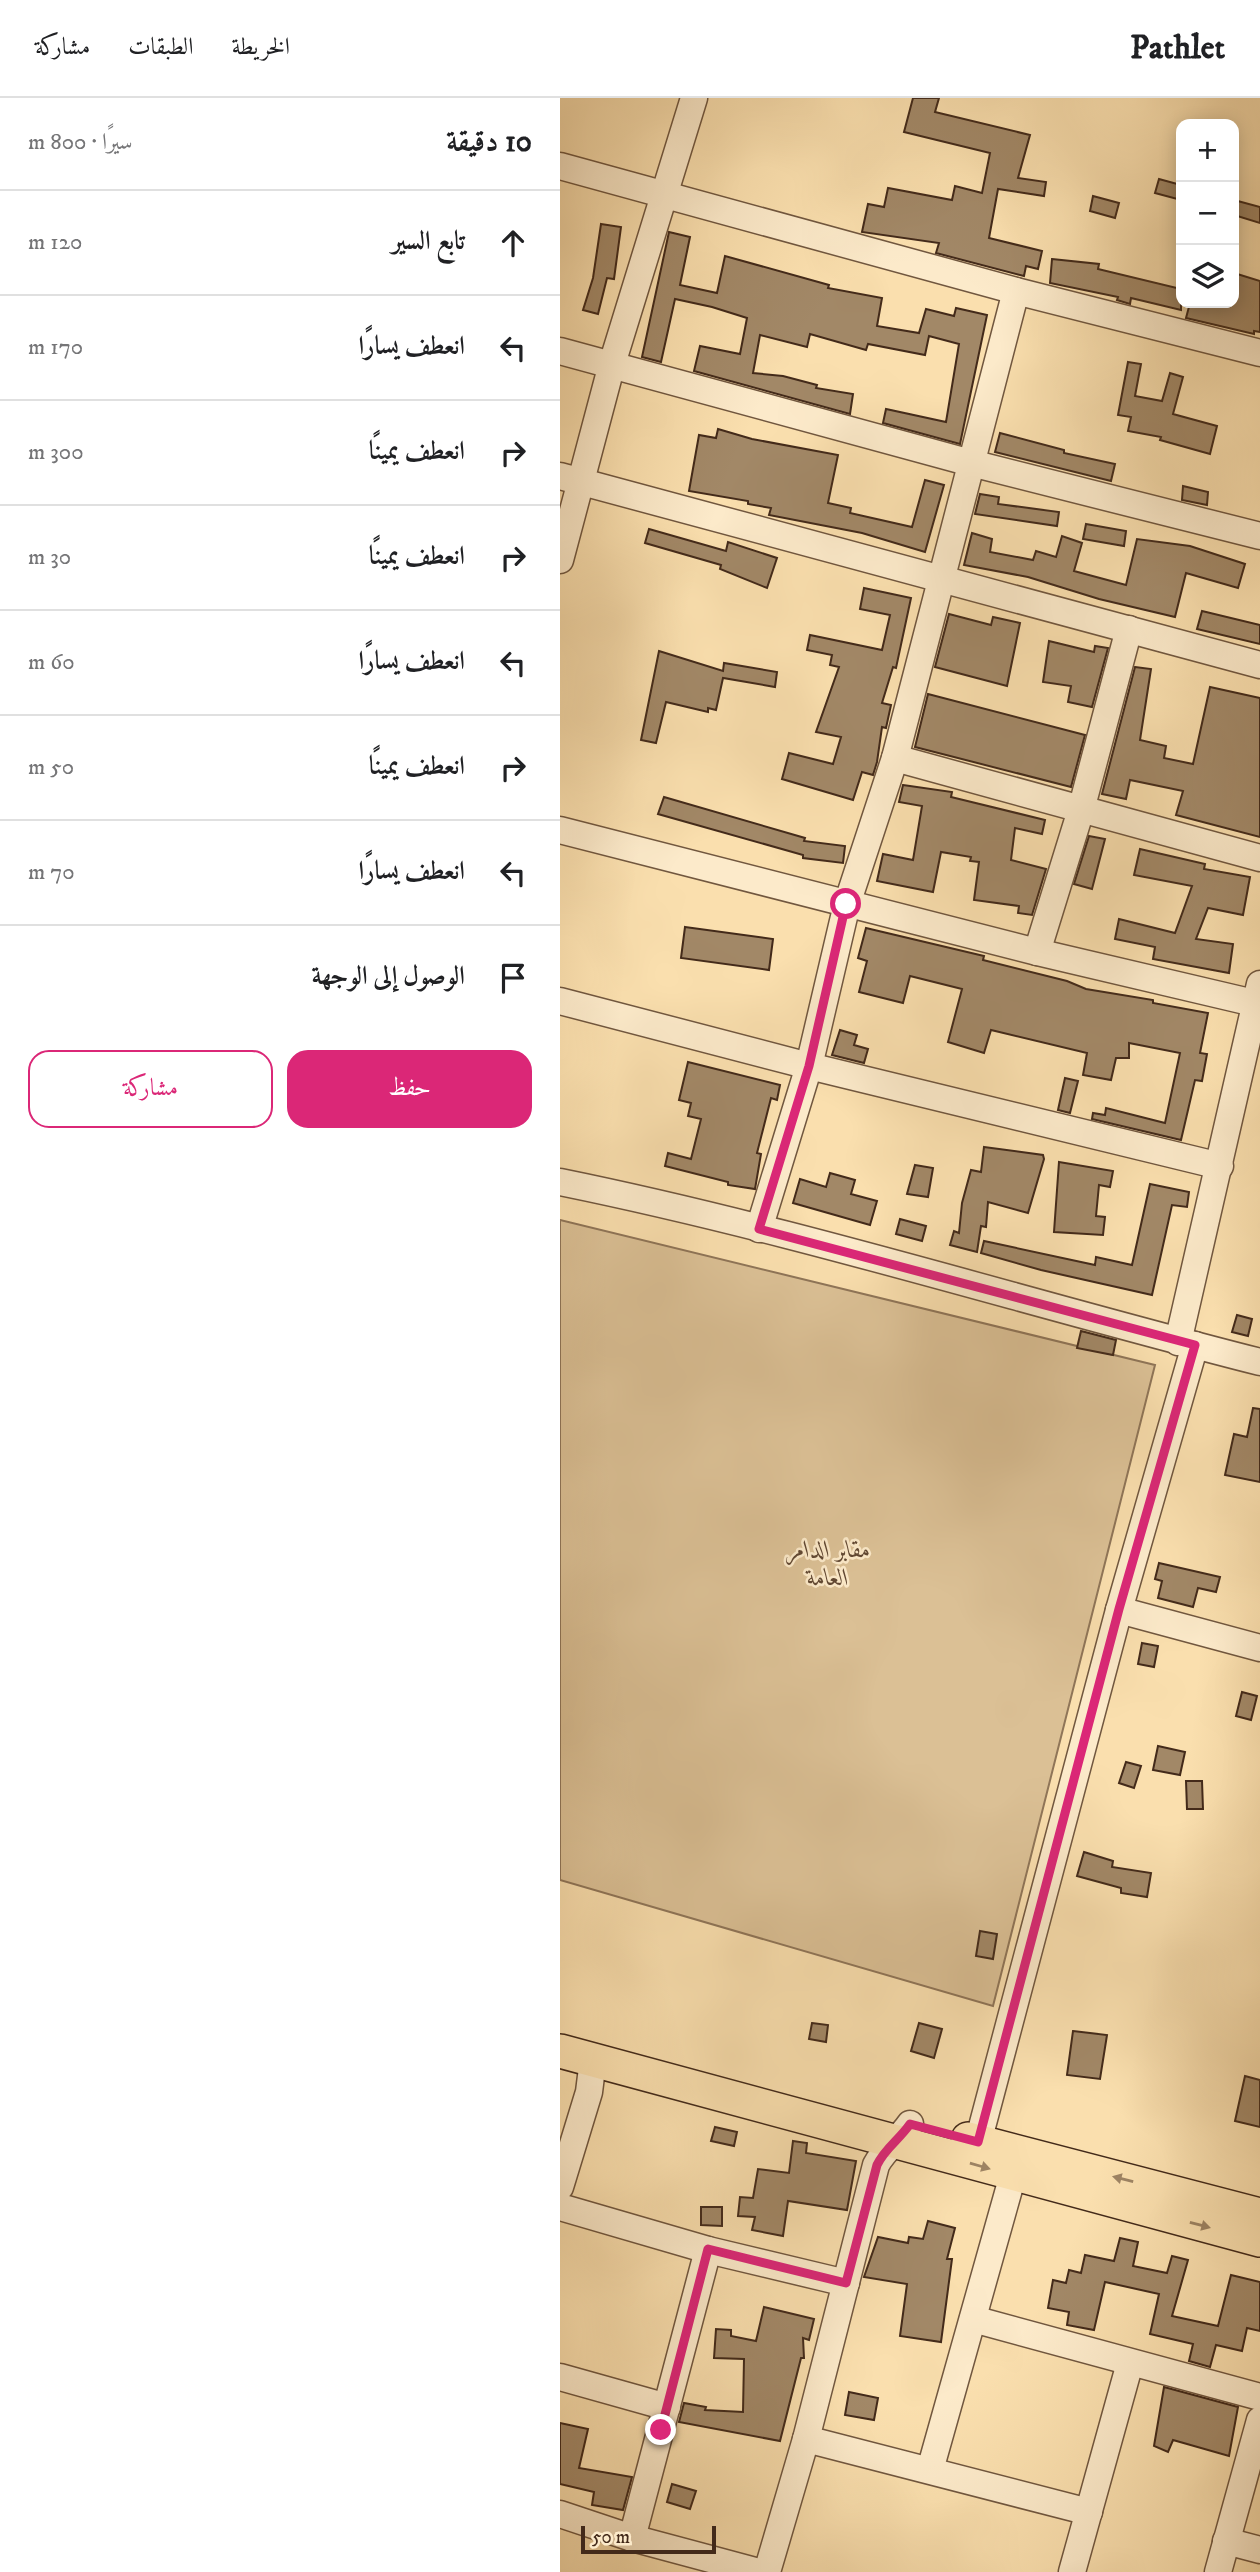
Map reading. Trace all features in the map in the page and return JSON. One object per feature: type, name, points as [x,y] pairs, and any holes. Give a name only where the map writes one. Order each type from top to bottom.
[{"type":"main road","points":[[560,2032],[904,2133],[1013,2175],[1260,2240]]},
{"type":"main road","points":[[560,2051],[904,2133],[978,2142],[1260,2215]]},
{"type":"street","points":[[560,560],[571,479],[612,365],[694,98]]},
{"type":"street","points":[[560,166],[1016,291],[1260,353]]},
{"type":"street","points":[[759,1229],[809,1066],[846,904],[895,758],[1016,291]]},
{"type":"street","points":[[560,351],[971,463],[1260,536]]},
{"type":"street","points":[[571,479],[1260,665]]},
{"type":"street","points":[[1037,953],[1081,810],[1129,629]]},
{"type":"street","points":[[895,758],[1260,858]]},
{"type":"street","points":[[560,830],[1037,953],[1257,994],[1186,1344],[978,2142]]},
{"type":"street","points":[[560,1001],[809,1066],[1220,1166]]},
{"type":"street","points":[[560,1182],[759,1229],[1260,1362]]},
{"type":"street","points":[[1119,1609],[1260,1648]]},
{"type":"street","points":[[560,2187],[589,2092],[593,2060]]},
{"type":"street","points":[[767,2572],[806,2439],[877,2165],[888,2147],[904,2133]]},
{"type":"street","points":[[930,2470],[1013,2175]]},
{"type":"street","points":[[560,2207],[708,2249],[846,2283]]},
{"type":"street","points":[[632,2538],[708,2249]]},
{"type":"street","points":[[973,2319],[1260,2397]]},
{"type":"street","points":[[1072,2572],[1130,2363]]},
{"type":"street","points":[[560,2377],[667,2407]]},
{"type":"street","points":[[1218,2572],[1260,2420]]},
{"type":"street","points":[[806,2439],[1089,2512]]},
{"type":"street","points":[[560,2514],[632,2538],[759,2572]]},
{"type":"street","points":[[1226,2541],[1260,2550]]},
{"type":"green space","name":"مقابر الدامر العامة","points":[[560,1220],[1155,1365],[993,2006],[560,1880]]},
{"type":"building","points":[[913,98],[939,98],[935,112],[1030,135],[1018,178],[1046,182],[1044,196],[998,189],[989,238],[1042,251],[1038,269],[1026,266],[1024,276],[936,253],[939,243],[862,232],[868,204],[884,207],[888,188],[952,200],[955,186],[982,193],[990,153],[904,132]]},
{"type":"building","points":[[1159,179],[1176,184],[1176,199],[1155,193]]},
{"type":"building","points":[[1093,196],[1119,203],[1115,218],[1090,211]]},
{"type":"building","points":[[1239,201],[1260,207],[1260,223],[1239,217]]},
{"type":"building","points":[[601,224],[621,227],[614,279],[607,278],[598,314],[583,310],[593,278]]},
{"type":"building","points":[[669,232],[690,237],[680,285],[717,293],[725,256],[829,285],[828,288],[882,298],[877,326],[919,333],[926,309],[954,316],[956,308],[987,315],[960,444],[883,423],[886,409],[946,422],[959,344],[929,336],[925,355],[868,344],[866,350],[810,334],[807,347],[760,335],[753,373],[783,376],[817,385],[816,388],[853,394],[850,414],[694,371],[700,346],[740,354],[747,318],[712,307],[675,299],[661,362],[642,357]]},
{"type":"building","points":[[1052,259],[1099,264],[1098,269],[1176,288],[1176,308],[1181,310],[1131,298],[1130,304],[1117,300],[1118,297],[1050,283]]},
{"type":"building","points":[[1239,275],[1260,281],[1260,332],[1254,331],[1254,334],[1186,318],[1189,308],[1239,308]]},
{"type":"building","points":[[1128,362],[1141,364],[1135,396],[1162,401],[1170,373],[1183,377],[1173,414],[1217,426],[1210,454],[1160,440],[1161,437],[1128,431],[1131,417],[1118,415]]},
{"type":"building","points":[[718,429],[752,439],[838,455],[828,503],[851,508],[850,513],[912,527],[925,480],[944,485],[925,552],[862,533],[769,515],[771,508],[748,504],[748,501],[689,491],[699,435],[716,438]]},
{"type":"building","points":[[1000,433],[1064,450],[1064,453],[1115,464],[1111,481],[995,452]]},
{"type":"building","points":[[1183,486],[1208,492],[1207,505],[1182,500]]},
{"type":"building","points":[[980,494],[999,497],[998,504],[1059,512],[1057,526],[975,514]]},
{"type":"building","points":[[1086,524],[1126,531],[1124,546],[1083,539]]},
{"type":"building","points":[[649,529],[726,551],[728,542],[777,558],[767,588],[720,569],[721,565],[645,543]]},
{"type":"building","points":[[972,533],[992,539],[990,552],[1033,560],[1036,551],[1056,557],[1062,536],[1082,543],[1074,571],[1126,585],[1137,539],[1190,546],[1245,564],[1238,588],[1186,573],[1175,617],[1099,599],[1028,577],[964,565]]},
{"type":"building","points":[[864,588],[911,598],[896,668],[893,667],[882,703],[891,705],[886,728],[882,727],[877,762],[873,775],[862,772],[853,800],[782,779],[789,753],[833,764],[841,737],[816,732],[839,667],[830,665],[832,655],[807,650],[810,635],[882,650],[890,615],[860,609]]},
{"type":"building","points":[[1202,611],[1260,625],[1260,644],[1197,629]]},
{"type":"building","points":[[949,614],[991,625],[993,617],[1020,623],[1007,686],[935,667]]},
{"type":"building","points":[[1049,641],[1094,652],[1095,646],[1108,648],[1092,707],[1068,702],[1071,686],[1043,682]]},
{"type":"building","points":[[659,651],[723,671],[724,663],[777,672],[775,687],[723,678],[716,710],[708,708],[708,712],[666,702],[656,743],[641,740]]},
{"type":"building","points":[[1135,667],[1151,669],[1140,740],[1166,746],[1164,758],[1193,764],[1210,687],[1260,698],[1260,837],[1176,815],[1183,791],[1130,780],[1126,799],[1102,794]]},
{"type":"building","points":[[928,694],[1085,735],[1071,787],[915,747]]},
{"type":"building","points":[[903,785],[952,792],[951,797],[1045,820],[1042,834],[1015,828],[1011,860],[1046,869],[1032,915],[1018,913],[1019,906],[974,900],[979,862],[970,861],[971,857],[941,852],[933,892],[877,881],[883,854],[913,860],[922,806],[899,802]]},
{"type":"building","points":[[664,797],[805,838],[804,841],[845,846],[843,863],[803,858],[803,855],[658,814]]},
{"type":"building","points":[[1089,836],[1105,839],[1092,889],[1074,884]]},
{"type":"building","points":[[1140,849],[1205,864],[1204,869],[1250,877],[1243,915],[1208,908],[1196,939],[1233,944],[1229,973],[1153,959],[1155,947],[1115,939],[1119,919],[1175,933],[1192,886],[1134,875]]},
{"type":"building","points":[[685,927],[773,939],[769,970],[681,958]]},
{"type":"building","points":[[866,928],[984,956],[983,960],[1067,981],[1086,989],[1153,1000],[1153,1003],[1208,1013],[1200,1053],[1207,1054],[1202,1081],[1195,1080],[1181,1140],[1092,1119],[1093,1113],[1105,1115],[1106,1108],[1165,1123],[1180,1053],[1129,1043],[1129,1058],[1116,1058],[1111,1080],[1083,1075],[1087,1053],[991,1030],[984,1053],[948,1042],[962,989],[910,976],[903,1003],[859,992],[867,961],[858,958]]},
{"type":"building","points":[[840,1030],[857,1035],[854,1045],[868,1049],[864,1063],[832,1055]]},
{"type":"building","points":[[688,1062],[780,1085],[777,1100],[771,1098],[757,1153],[761,1154],[755,1189],[728,1185],[728,1182],[665,1166],[668,1153],[691,1159],[701,1119],[688,1116],[691,1103],[679,1100]]},
{"type":"building","points":[[1065,1078],[1078,1081],[1070,1113],[1058,1110]]},
{"type":"building","points":[[984,1147],[1043,1155],[1044,1159],[1028,1213],[988,1202],[986,1227],[981,1226],[977,1252],[950,1245],[954,1231],[959,1233],[962,1203],[971,1170],[981,1172]]},
{"type":"building","points":[[1059,1162],[1113,1171],[1110,1187],[1099,1185],[1096,1216],[1105,1217],[1103,1235],[1054,1232]]},
{"type":"building","points":[[915,1165],[933,1168],[928,1197],[907,1194]]},
{"type":"building","points":[[830,1173],[855,1180],[851,1194],[877,1201],[870,1225],[793,1203],[800,1179],[826,1187]]},
{"type":"building","points":[[1150,1184],[1189,1192],[1187,1207],[1172,1205],[1152,1295],[1041,1270],[981,1253],[984,1241],[1095,1265],[1096,1257],[1132,1265]]},
{"type":"building","points":[[900,1219],[926,1226],[922,1241],[896,1234]]},
{"type":"building","points":[[1237,1315],[1252,1319],[1248,1336],[1232,1332]]},
{"type":"building","points":[[1081,1331],[1116,1340],[1113,1355],[1077,1348]]},
{"type":"building","points":[[1253,1408],[1260,1409],[1260,1482],[1225,1475],[1234,1434],[1247,1437]]},
{"type":"building","points":[[1159,1563],[1220,1577],[1216,1592],[1198,1588],[1193,1607],[1158,1598],[1162,1581],[1155,1579]]},
{"type":"building","points":[[1142,1643],[1158,1646],[1154,1667],[1138,1664]]},
{"type":"building","points":[[1242,1692],[1257,1696],[1251,1720],[1236,1716]]},
{"type":"building","points":[[1158,1746],[1185,1752],[1180,1775],[1153,1770]]},
{"type":"building","points":[[1126,1762],[1141,1766],[1134,1788],[1119,1783]]},
{"type":"building","points":[[1186,1781],[1202,1781],[1203,1809],[1187,1809]]},
{"type":"building","points":[[1084,1852],[1113,1861],[1112,1867],[1151,1873],[1147,1897],[1121,1893],[1121,1888],[1077,1876]]},
{"type":"building","points":[[980,1931],[997,1934],[993,1959],[976,1956]]},
{"type":"building","points":[[812,2023],[828,2025],[826,2042],[809,2039]]},
{"type":"building","points":[[919,2023],[942,2029],[934,2058],[911,2051]]},
{"type":"building","points":[[1073,2031],[1107,2035],[1100,2079],[1067,2075]]},
{"type":"building","points":[[1245,2076],[1260,2080],[1260,2127],[1235,2121]]},
{"type":"building","points":[[715,2127],[737,2132],[734,2146],[711,2141]]},
{"type":"building","points":[[793,2141],[807,2143],[806,2153],[856,2161],[847,2210],[788,2201],[783,2236],[752,2230],[755,2217],[738,2216],[740,2197],[753,2198],[758,2169],[789,2173]]},
{"type":"building","points":[[701,2207],[722,2207],[722,2226],[701,2225]]},
{"type":"building","points":[[928,2221],[955,2228],[947,2259],[952,2259],[941,2342],[900,2336],[907,2284],[864,2277],[878,2237],[908,2243],[909,2237],[923,2239]]},
{"type":"building","points":[[1120,2238],[1138,2242],[1133,2266],[1167,2273],[1172,2256],[1188,2260],[1172,2316],[1218,2326],[1231,2275],[1260,2282],[1260,2331],[1247,2328],[1242,2351],[1216,2345],[1210,2367],[1189,2361],[1193,2344],[1150,2334],[1159,2294],[1105,2282],[1094,2330],[1067,2325],[1069,2312],[1048,2308],[1053,2280],[1066,2283],[1069,2270],[1081,2273],[1085,2255],[1114,2261]]},
{"type":"building","points":[[764,2307],[814,2319],[809,2340],[803,2338],[804,2358],[801,2358],[780,2441],[679,2422],[684,2403],[706,2407],[705,2410],[743,2412],[744,2359],[714,2358],[716,2329],[731,2330],[731,2336],[756,2341]]},
{"type":"building","points":[[1164,2387],[1238,2407],[1229,2456],[1173,2440],[1168,2452],[1154,2446]]},
{"type":"building","points":[[849,2392],[878,2398],[874,2420],[845,2415]]},
{"type":"building","points":[[560,2423],[588,2429],[579,2468],[632,2477],[623,2510],[592,2505],[594,2492],[560,2484]]},
{"type":"building","points":[[672,2484],[696,2491],[690,2509],[667,2502]]},
{"type":"route","points":[[661,2430],[708,2249],[846,2283],[877,2165],[888,2147],[898,2141],[910,2124],[978,2142],[1119,1609],[1195,1345],[759,1229],[809,1066],[846,904]]}]
